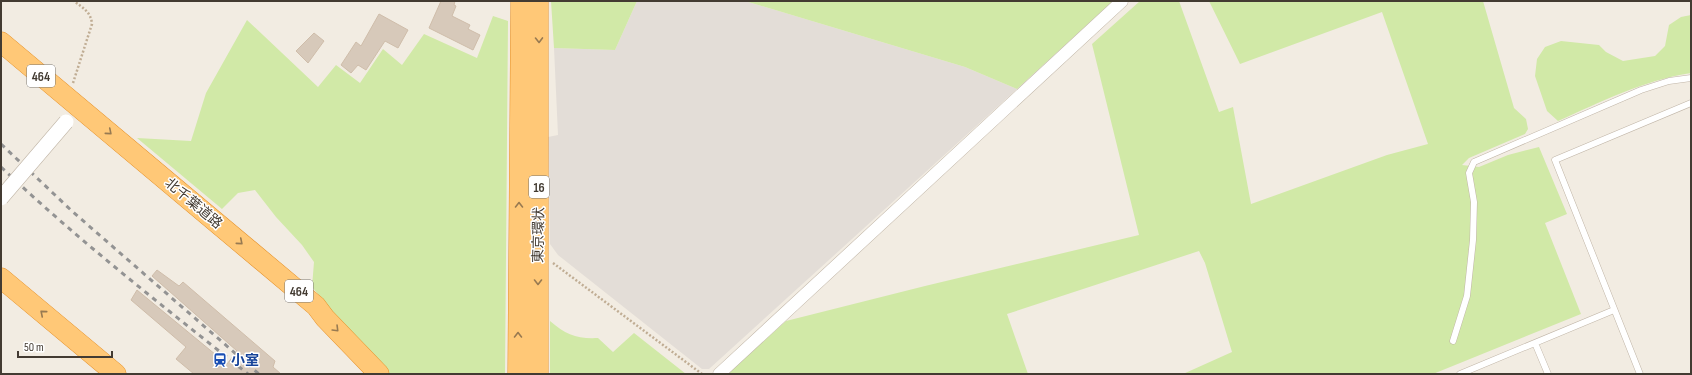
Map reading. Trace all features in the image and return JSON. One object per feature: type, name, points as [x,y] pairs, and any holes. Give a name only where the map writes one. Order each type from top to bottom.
[{"type":"highway","name":"東京環状","points":[[518,374],[520,1]]},
{"type":"highway","name":"東京環状","points":[[538,1],[538,374]]},
{"type":"highway","name":"北千葉道路","points":[[1,42],[316,306],[325,318],[379,374]]},
{"type":"highway","points":[[1,278],[116,374]]},
{"type":"street","points":[[719,374],[1122,1]]},
{"type":"street","points":[[1,198],[66,122]]},
{"type":"lane","points":[[1453,341],[1466,296],[1473,240],[1474,202],[1469,173],[1474,162],[1641,90],[1669,81],[1691,78]]},
{"type":"lane","points":[[1640,374],[1555,160],[1691,103]]},
{"type":"lane","points":[[1460,374],[1614,310]]},
{"type":"lane","points":[[1535,343],[1548,374]]},
{"type":"path","points":[[64,94],[75,81],[92,24],[91,17],[88,12],[74,1]]},
{"type":"path","points":[[538,250],[702,374]]},
{"type":"shaded area","points":[[637,1],[745,1],[965,67],[1017,89],[709,369],[702,369],[558,255],[550,244],[548,137],[558,135],[554,48],[615,50]]},
{"type":"green space","points":[[551,1],[637,1],[615,50],[554,48]]},
{"type":"green space","points":[[745,1],[1113,1],[1017,89],[965,67]]},
{"type":"green space","points":[[1140,1],[1179,1],[1219,112],[1233,107],[1251,204],[1387,155],[1428,144],[1382,12],[1240,64],[1209,1],[1483,1],[1514,108],[1526,119],[1528,129],[1525,134],[1469,158],[1462,165],[1479,167],[1508,155],[1539,147],[1567,214],[1545,223],[1581,314],[1433,374],[1183,374],[1232,352],[1205,263],[1199,251],[1007,314],[1028,374],[727,374],[786,321],[1139,235],[1092,44]]},
{"type":"green space","points":[[1691,15],[1691,73],[1674,76],[1640,86],[1558,121],[1547,111],[1535,76],[1537,59],[1545,47],[1561,41],[1599,45],[1606,52],[1623,61],[1655,56],[1665,46],[1669,25],[1681,17]]},
{"type":"green space","points":[[493,16],[508,21],[505,374],[386,374],[312,287],[314,262],[302,245],[276,217],[255,190],[238,193],[222,209],[137,138],[191,141],[206,93],[247,20],[318,87],[336,65],[360,83],[383,49],[402,65],[424,34],[477,58]]},
{"type":"green space","points":[[550,321],[561,330],[572,335],[584,338],[598,338],[613,352],[634,333],[686,374],[550,374]]},
{"type":"building","points":[[441,1],[455,1],[454,5],[456,6],[452,16],[470,25],[468,29],[480,35],[473,50],[429,28]]},
{"type":"building","points":[[379,14],[408,30],[398,48],[385,41],[366,70],[358,65],[351,73],[341,65],[356,42],[361,46]]},
{"type":"building","points":[[314,33],[324,41],[308,63],[296,51]]},
{"type":"building","name":"小室","points":[[157,270],[179,286],[183,282],[275,361],[273,367],[281,374],[194,374],[176,359],[186,347],[131,300],[137,290],[227,364],[237,351],[152,276]]},
{"type":"railway","points":[[1,144],[73,212],[259,374]]},
{"type":"railway","points":[[1,167],[91,247],[248,374]]},
{"type":"place","name":"小室","points":[[220,360]]}]
